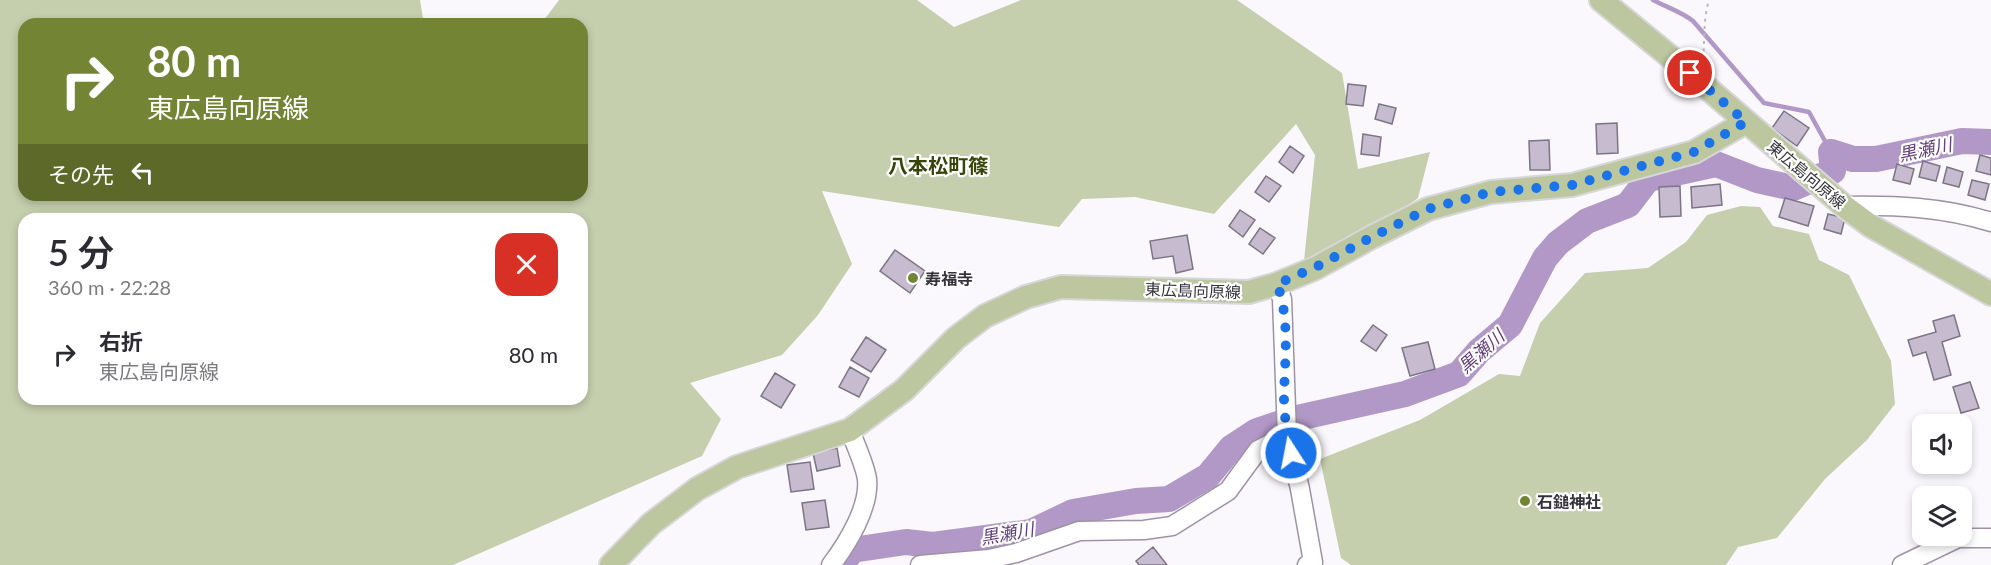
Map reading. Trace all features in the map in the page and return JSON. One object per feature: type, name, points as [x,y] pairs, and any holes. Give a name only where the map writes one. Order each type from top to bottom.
[{"type":"main road","points":[[1600,0],[1746,122]]},
{"type":"main road","name":"東広島向原線","points":[[611,565],[651,524],[697,489],[737,467],[850,430],[904,390],[956,338],[985,316],[1026,297],[1061,286],[1249,292],[1277,284],[1316,267],[1428,209],[1491,192],[1572,185],[1694,152],[1746,122],[1844,206],[1871,226],[1991,294]]},
{"type":"street","points":[[1844,206],[1895,205],[1955,213],[1991,222]]},
{"type":"street","points":[[1277,284],[1282,298],[1284,328],[1286,426],[1300,489],[1312,562],[1307,565]]},
{"type":"street","points":[[920,565],[998,557],[1079,531],[1144,530],[1172,526],[1228,491],[1258,450],[1286,426]]},
{"type":"street","points":[[831,565],[844,547],[863,507],[867,479],[850,430]]},
{"type":"street","points":[[1902,565],[1958,538],[1991,538]]},
{"type":"path","points":[[1701,83],[1706,26],[1704,15],[1708,0]]},
{"type":"green space","points":[[0,0],[420,0],[423,18],[18,18],[18,201],[588,201],[588,18],[546,18],[559,0],[917,0],[954,27],[1021,0],[1237,0],[1342,73],[1358,169],[1430,152],[1418,198],[1390,218],[1304,261],[1315,155],[1296,124],[1214,214],[1135,197],[1082,199],[1059,227],[822,191],[852,264],[818,315],[782,355],[690,383],[721,419],[702,456],[453,565],[0,565]]},
{"type":"green space","points":[[1741,206],[1760,207],[1773,226],[1809,234],[1819,260],[1849,275],[1891,361],[1895,404],[1867,440],[1825,479],[1777,538],[1738,547],[1726,565],[1351,565],[1341,558],[1320,459],[1420,420],[1499,374],[1520,376],[1540,323],[1585,273],[1648,268],[1686,242],[1707,215]]},
{"type":"building","points":[[1348,84],[1366,86],[1363,106],[1346,104]]},
{"type":"building","points":[[1379,104],[1396,108],[1392,124],[1375,119]]},
{"type":"building","points":[[1784,111],[1809,128],[1797,146],[1772,128]]},
{"type":"building","points":[[1617,123],[1618,153],[1597,154],[1596,124]]},
{"type":"building","points":[[1363,134],[1381,137],[1379,156],[1361,154]]},
{"type":"building","points":[[1549,140],[1550,170],[1530,170],[1529,141]]},
{"type":"building","points":[[1290,146],[1304,156],[1293,173],[1279,162]]},
{"type":"building","points":[[1980,155],[1991,158],[1991,175],[1976,171]]},
{"type":"building","points":[[1923,161],[1940,166],[1936,181],[1919,177]]},
{"type":"building","points":[[1897,164],[1914,169],[1910,184],[1893,180]]},
{"type":"building","points":[[1947,167],[1963,172],[1959,187],[1943,183]]},
{"type":"building","points":[[1266,176],[1281,186],[1269,202],[1255,192]]},
{"type":"building","points":[[1972,180],[1989,184],[1985,200],[1968,195]]},
{"type":"building","points":[[1720,184],[1722,205],[1692,208],[1691,187]]},
{"type":"building","points":[[1680,186],[1681,216],[1660,217],[1659,187]]},
{"type":"building","points":[[1785,198],[1814,206],[1808,226],[1779,217]]},
{"type":"building","points":[[1240,210],[1255,220],[1243,237],[1229,226]]},
{"type":"building","points":[[1828,214],[1845,218],[1841,234],[1824,229]]},
{"type":"building","points":[[1260,228],[1275,238],[1263,254],[1249,244]]},
{"type":"building","points":[[1187,235],[1193,269],[1176,273],[1173,256],[1153,259],[1150,241]]},
{"type":"building","points":[[895,250],[925,271],[910,293],[880,271]]},
{"type":"building","points":[[1954,315],[1960,336],[1942,342],[1951,375],[1934,380],[1926,352],[1913,356],[1908,340],[1936,332],[1933,321]]},
{"type":"building","points":[[1373,325],[1387,335],[1376,351],[1361,341]]},
{"type":"building","points":[[866,337],[886,350],[871,372],[851,360]]},
{"type":"building","points":[[1428,342],[1435,369],[1410,376],[1402,348]]},
{"type":"building","points":[[850,367],[869,378],[859,397],[839,387]]},
{"type":"building","points":[[775,373],[795,385],[781,408],[761,396]]},
{"type":"building","points":[[1970,382],[1979,408],[1961,413],[1953,387]]},
{"type":"building","points":[[837,448],[840,466],[817,471],[813,453]]},
{"type":"building","points":[[810,462],[814,489],[791,492],[787,465]]},
{"type":"building","points":[[825,500],[829,527],[806,530],[802,503]]},
{"type":"building","points":[[1153,547],[1167,565],[1139,565],[1136,561]]},
{"type":"waterway","points":[[1653,0],[1693,21],[1764,103],[1809,112],[1831,152]]},
{"type":"waterway","name":"黒瀬川","points":[[842,565],[852,550],[906,542],[933,545],[1031,532],[1073,512],[1136,501],[1169,499],[1208,476],[1231,448],[1257,431],[1293,419],[1405,394],[1459,374],[1479,351],[1510,325],[1545,258],[1558,243],[1587,221],[1628,205],[1648,179],[1716,164],[1757,180],[1793,188],[1833,171],[1831,152],[1853,159],[1876,159],[1962,141],[1991,142]]},
{"type":"place","name":"寿福寺","points":[[913,278]]},
{"type":"place","name":"石鎚神社","points":[[1525,501]]},
{"type":"district","name":"八本松町篠","points":[[938,165]]},
{"type":"route","points":[[1291,453],[1284,400],[1285,348],[1282,298],[1277,284],[1316,267],[1428,209],[1491,192],[1572,185],[1694,152],[1746,122],[1690,73]]}]
